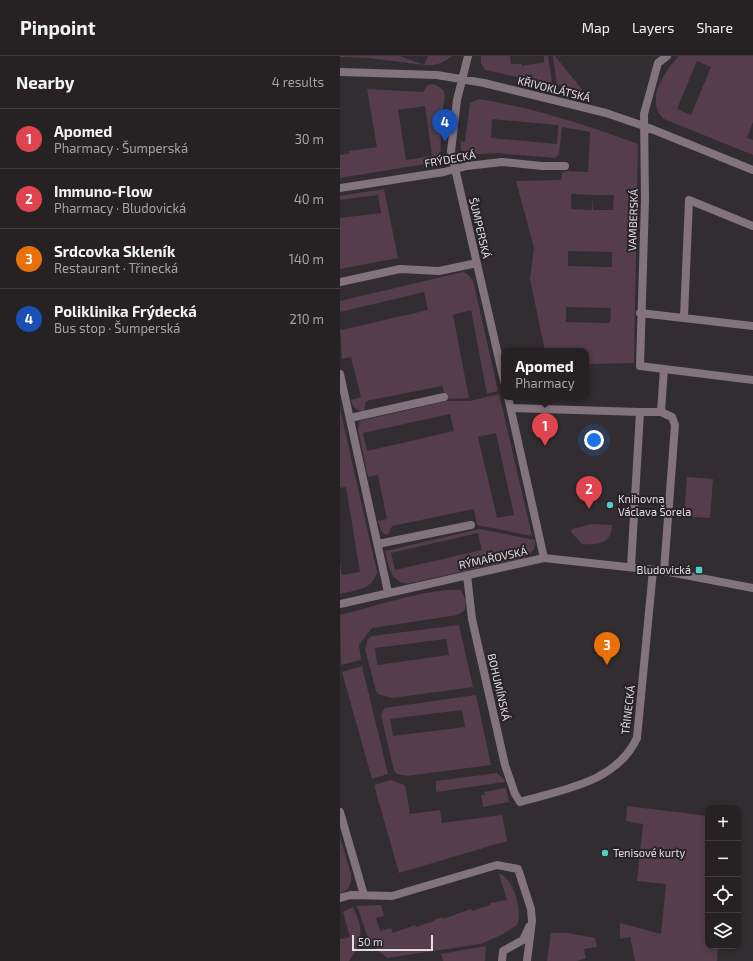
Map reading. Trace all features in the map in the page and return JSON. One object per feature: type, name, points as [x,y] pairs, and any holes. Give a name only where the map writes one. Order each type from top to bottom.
[{"type":"street","name":"ŠUMPERSKÁ","points":[[468,56],[461,78],[457,100],[451,151],[501,368]]},
{"type":"street","name":"VAMBERSKÁ","points":[[664,369],[640,366],[640,313],[645,200],[644,114],[658,63],[667,56]]},
{"type":"street","name":"KŘIVOKLÁTSKÁ","points":[[340,72],[437,75],[461,78],[606,113],[644,126],[753,170]]},
{"type":"street","name":"FRÝDECKÁ","points":[[340,188],[455,170],[467,166],[502,162],[542,166],[564,166]]},
{"type":"street","points":[[684,317],[689,200],[753,226]]},
{"type":"street","points":[[340,282],[400,269],[439,271],[477,263]]},
{"type":"street","points":[[640,313],[753,326]]},
{"type":"street","points":[[661,412],[664,369],[753,380]]},
{"type":"street","points":[[340,374],[388,592]]},
{"type":"street","points":[[350,418],[444,397]]},
{"type":"street","points":[[509,400],[544,558]]},
{"type":"street","points":[[511,408],[661,412],[672,417],[675,425],[664,571]]},
{"type":"street","points":[[631,567],[640,412]]},
{"type":"street","points":[[378,544],[471,525]]},
{"type":"street","name":"RÝMAŘOVSKÁ","points":[[340,604],[544,558],[664,571],[753,588]]},
{"type":"street","name":"TŘINECKÁ","points":[[520,802],[599,778],[621,762],[631,751],[637,738],[653,570]]},
{"type":"street","name":"BOHUMÍNSKÁ","points":[[467,575],[472,619],[505,765],[515,794],[520,802]]},
{"type":"street","points":[[340,812],[364,895]]},
{"type":"street","points":[[340,898],[364,895],[392,896],[497,865],[518,869],[531,909],[532,921],[527,961]]},
{"type":"street","points":[[502,961],[504,951],[523,940],[532,921]]},
{"type":"shaded area","points":[[400,56],[424,65],[368,58],[340,57]]},
{"type":"shaded area","points":[[428,56],[452,56],[439,64],[424,65]]},
{"type":"shaded area","points":[[481,56],[510,56],[511,64],[521,64],[522,66],[544,62],[544,56],[548,56],[552,82],[550,84],[485,70],[481,63]]},
{"type":"shaded area","points":[[553,56],[555,56],[585,93],[557,85]]},
{"type":"shaded area","points":[[679,56],[753,56],[753,122],[747,138],[753,140],[753,155],[664,119],[658,112],[656,95],[663,77]],"holes":[[[697,61],[711,67],[691,115],[677,109]]]},
{"type":"shaded area","points":[[428,85],[436,85],[443,90],[445,95],[442,115],[440,160],[438,162],[340,178],[340,155],[349,154],[349,151],[377,147],[367,89],[423,92]],"holes":[[[425,106],[432,156],[406,160],[398,110]]]},
{"type":"shaded area","points":[[479,99],[540,112],[599,130],[638,144],[634,363],[589,364],[589,348],[544,348],[530,279],[534,248],[516,181],[561,180],[562,173],[566,171],[588,172],[590,132],[562,127],[559,154],[555,158],[498,153],[466,155],[462,151],[461,147],[461,141],[465,142],[470,103]],"holes":[[[492,119],[558,125],[557,144],[491,138]],[[571,194],[593,195],[592,210],[571,209]],[[593,195],[614,195],[613,210],[593,210]],[[568,251],[612,252],[612,267],[568,266]],[[566,307],[611,308],[610,323],[566,322]]]},
{"type":"shaded area","points":[[384,189],[398,258],[340,269],[340,218],[381,213],[378,195],[340,200],[340,196]]},
{"type":"shaded area","points":[[463,272],[473,280],[498,391],[487,394],[471,310],[453,315],[469,398],[446,399],[442,386],[366,401],[364,411],[355,408],[351,400],[361,397],[351,357],[342,359],[340,328],[341,330],[428,310],[424,292],[340,312],[340,301]]},
{"type":"shaded area","points":[[499,394],[532,536],[477,525],[474,509],[392,526],[388,535],[384,533],[381,530],[378,521],[387,519],[378,475],[368,477],[358,429],[360,421],[447,401],[470,401]],"holes":[[[450,414],[454,431],[367,451],[363,433]],[[496,433],[514,515],[497,518],[478,437]]]},
{"type":"shaded area","points":[[340,409],[377,572],[375,578],[367,586],[340,594],[340,563],[342,575],[360,572],[346,487],[340,488]]},
{"type":"shaded area","points":[[687,477],[713,479],[710,518],[684,516]]},
{"type":"shaded area","points":[[592,524],[612,525],[609,536],[606,540],[593,544],[582,544],[571,532],[572,529]]},
{"type":"shaded area","points":[[479,529],[535,540],[533,550],[524,558],[411,583],[404,583],[395,578],[390,569],[385,551]],"holes":[[[478,533],[482,550],[395,570],[391,553]]]},
{"type":"shaded area","points":[[448,590],[461,590],[466,601],[465,610],[458,615],[372,628],[359,645],[361,660],[341,665],[340,615],[417,595]]},
{"type":"shaded area","points":[[459,625],[473,687],[393,698],[380,695],[376,691],[365,649],[368,639],[372,636]],"holes":[[[446,639],[449,655],[377,665],[375,648]]]},
{"type":"shaded area","points":[[362,666],[388,774],[372,779],[342,672]]},
{"type":"shaded area","points":[[476,695],[491,765],[407,776],[397,774],[394,771],[381,714],[385,708]],"holes":[[[462,710],[465,727],[393,736],[390,719]]]},
{"type":"shaded area","points":[[497,773],[505,780],[505,782],[436,792],[436,781]]},
{"type":"shaded area","points":[[391,780],[405,785],[410,814],[440,810],[442,823],[502,815],[507,841],[399,873],[374,785]]},
{"type":"shaded area","points":[[506,788],[509,802],[483,807],[481,795],[485,795],[484,792]]},
{"type":"shaded area","points":[[627,806],[705,816],[705,949],[718,949],[717,961],[635,961],[630,937],[620,939],[620,923],[661,934],[666,884],[637,881],[643,824],[626,821]]},
{"type":"shaded area","points":[[340,837],[351,874],[351,881],[348,889],[340,894]]},
{"type":"shaded area","points":[[499,874],[509,882],[513,888],[519,912],[517,925],[503,934],[481,944],[387,958],[370,944],[357,906],[381,905],[384,916],[376,918],[380,931],[391,928],[393,933],[415,925],[416,927],[443,917],[443,919],[471,909],[472,911],[490,905],[490,903],[507,900]]},
{"type":"shaded area","points":[[353,907],[359,922],[359,941],[354,954],[349,961],[340,961],[340,938],[343,939],[350,937],[343,912]]},
{"type":"shaded area","points":[[551,933],[567,933],[595,938],[597,947],[584,949],[586,958],[577,961],[547,961]]},
{"type":"shaded area","points":[[486,946],[485,961],[443,961],[441,954]]},
{"type":"place","name":"Poliklinika Frýdecká","points":[[445,142]]},
{"type":"place","name":"Apomed","points":[[545,446]]},
{"type":"place","name":"Knihovna Václava Šorela","points":[[610,505]]},
{"type":"place","name":"Immuno-Flow","points":[[589,509]]},
{"type":"place","name":"Bludovická","points":[[699,570]]},
{"type":"place","name":"Srdcovka Skleník","points":[[607,665]]},
{"type":"place","name":"Tenisové kurty","points":[[605,853]]}]
